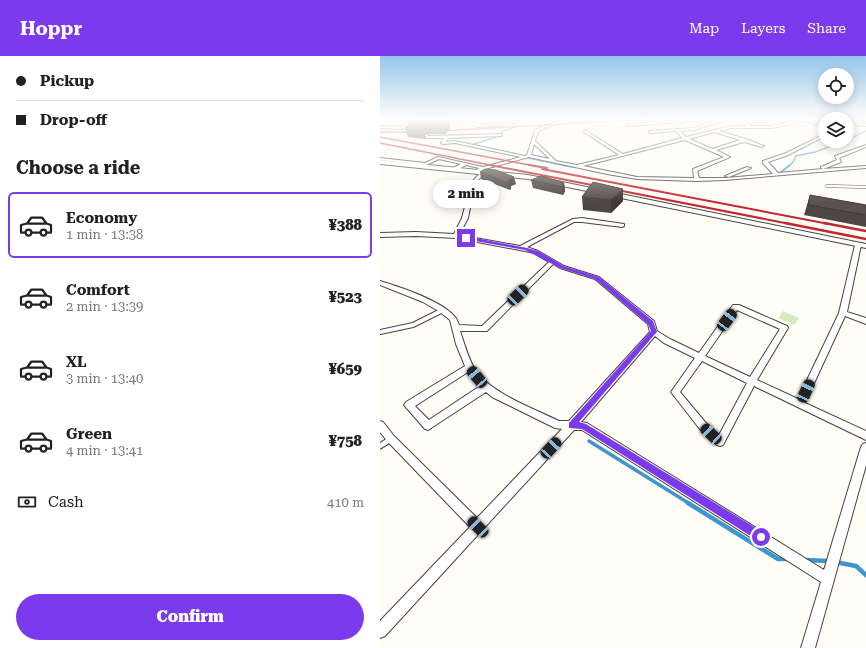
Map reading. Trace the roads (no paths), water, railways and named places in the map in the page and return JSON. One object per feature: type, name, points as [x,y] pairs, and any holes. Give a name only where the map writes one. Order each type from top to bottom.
[{"type":"street","points":[[478,147],[579,166],[607,173],[638,178],[676,180],[724,179],[866,167]]},
{"type":"street","points":[[527,156],[531,147]]},
{"type":"street","points":[[539,147],[554,161]]},
{"type":"street","points":[[609,147],[622,155]]},
{"type":"street","points":[[579,166],[653,147]]},
{"type":"street","points":[[697,180],[695,170],[728,157],[705,147]]},
{"type":"street","points":[[713,150],[725,147]]},
{"type":"street","points":[[776,174],[765,162],[802,147]]},
{"type":"street","points":[[816,171],[839,161],[837,157],[864,147]]},
{"type":"street","points":[[456,236],[465,218],[473,183],[482,170],[527,156]]},
{"type":"street","points":[[381,163],[426,164],[438,158],[465,163],[482,170]]},
{"type":"street","points":[[381,163],[482,170],[528,177],[866,246]]},
{"type":"street","points":[[455,169],[465,163]]},
{"type":"street","points":[[724,179],[727,175],[749,168]]},
{"type":"street","points":[[521,248],[573,221],[582,220],[622,225]]},
{"type":"street","points":[[380,234],[456,236],[536,252],[562,267],[597,278],[651,323],[654,332],[667,341],[866,436]]},
{"type":"street","points":[[800,404],[843,313],[858,245]]},
{"type":"street","points":[[456,328],[484,329],[552,262]]},
{"type":"street","points":[[380,283],[413,295],[444,310],[453,319],[470,367],[486,387],[495,394],[558,425],[584,426],[828,579]]},
{"type":"street","points":[[736,307],[784,328],[752,382],[720,442],[702,425],[675,392],[700,356],[736,307]]},
{"type":"street","points":[[843,313],[866,321]]},
{"type":"street","points":[[380,631],[572,425],[654,332]]},
{"type":"street","points":[[470,367],[409,405],[428,426],[486,387]]},
{"type":"street","points":[[380,425],[391,439],[478,527]]},
{"type":"street","points":[[808,648],[866,447]]},
{"type":"lane","points":[[827,186],[866,187]]},
{"type":"lane","points":[[380,332],[413,325],[444,310]]},
{"type":"lane","points":[[380,446],[391,439]]},
{"type":"waterway","points":[[471,147],[562,165]]},
{"type":"waterway","points":[[790,165],[796,156],[826,148]]},
{"type":"waterway","points":[[562,165],[574,167]]},
{"type":"waterway","points":[[562,165],[567,166]]},
{"type":"waterway","points":[[781,172],[790,165]]},
{"type":"waterway","points":[[589,441],[690,504]]},
{"type":"waterway","points":[[688,503],[778,559],[788,559]]},
{"type":"waterway","points":[[804,560],[830,561]]},
{"type":"waterway","points":[[835,562],[856,566],[866,575]]},
{"type":"railway","points":[[398,147],[490,165]]},
{"type":"railway","points":[[431,147],[535,166]]},
{"type":"railway","points":[[490,165],[790,224]]},
{"type":"railway","points":[[490,165],[495,166]]},
{"type":"railway","points":[[529,165],[535,166]]},
{"type":"railway","points":[[535,166],[547,168]]},
{"type":"railway","points":[[542,169],[829,224]]},
{"type":"railway","points":[[785,223],[866,239]]},
{"type":"railway","points":[[824,223],[866,231]]}]
